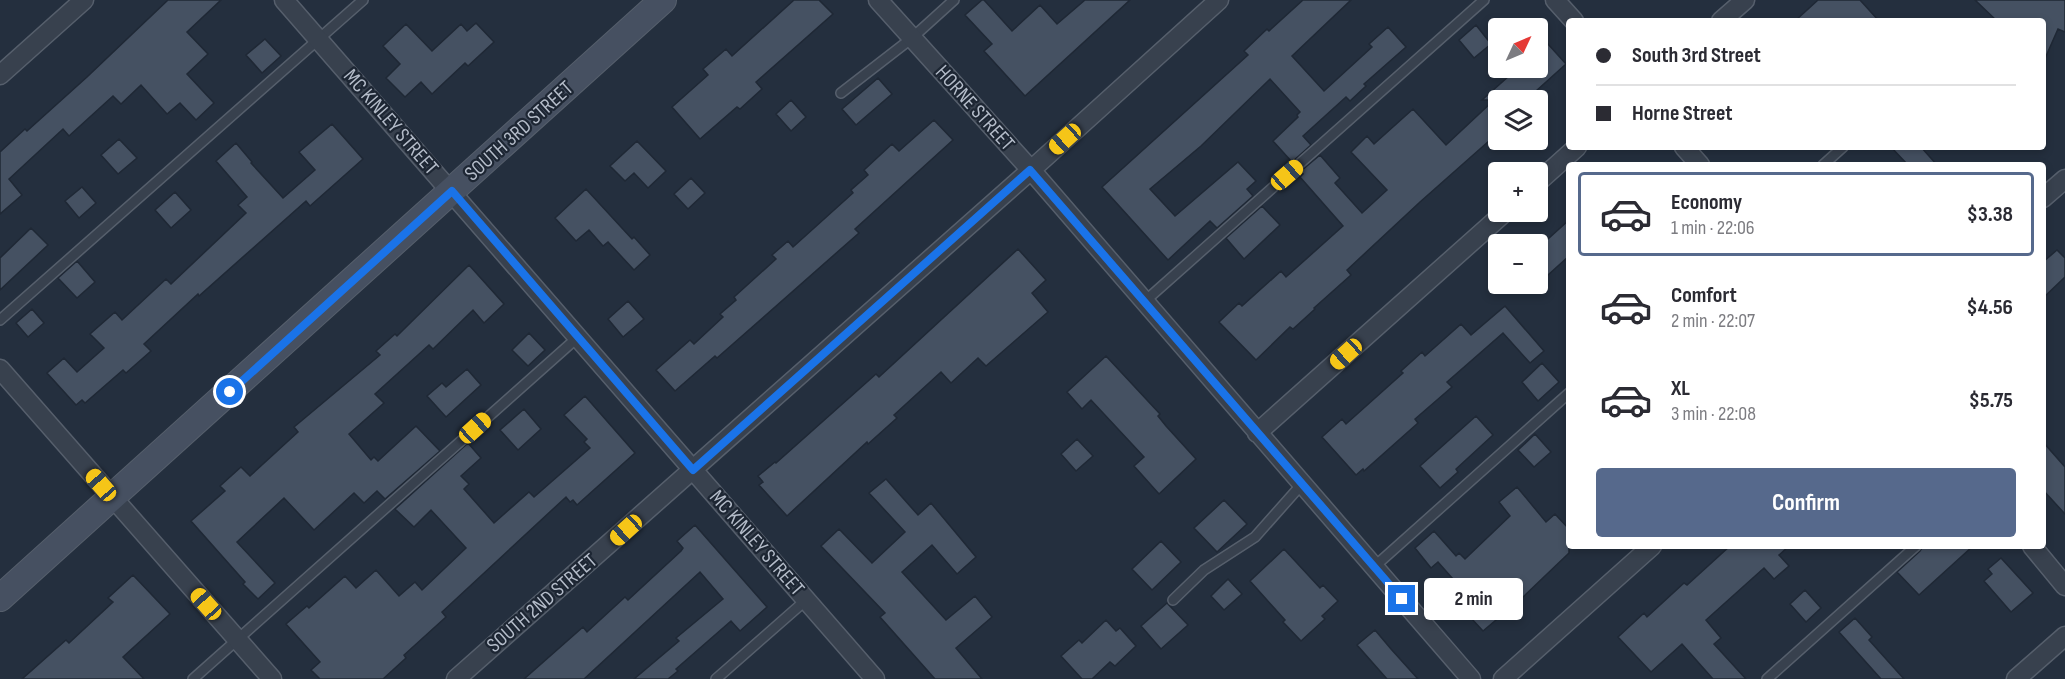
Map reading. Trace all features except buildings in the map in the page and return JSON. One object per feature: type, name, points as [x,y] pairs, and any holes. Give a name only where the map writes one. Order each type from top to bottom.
[{"type":"street","points":[[0,75],[84,0]]},
{"type":"street","name":"MC KINLEY STREET","points":[[285,0],[875,679]]},
{"type":"street","name":"SOUTH 3RD STREET","points":[[0,598],[663,0]]},
{"type":"street","name":"HORNE STREET","points":[[878,0],[1030,170],[1471,679]]},
{"type":"street","name":"SOUTH 2ND STREET","points":[[456,679],[1219,0]]},
{"type":"street","points":[[1555,0],[1571,18]]},
{"type":"street","points":[[1724,18],[1745,0]]},
{"type":"street","points":[[1548,173],[1574,150]]},
{"type":"street","points":[[1687,150],[1697,162]]},
{"type":"street","points":[[2046,195],[2065,179]]},
{"type":"street","points":[[1257,433],[1494,222]]},
{"type":"street","points":[[0,369],[273,679]]},
{"type":"street","points":[[1503,679],[1649,549]]},
{"type":"street","points":[[2034,549],[2065,586]]},
{"type":"street","points":[[2016,679],[2065,636]]},
{"type":"lane","points":[[0,320],[363,0]]},
{"type":"lane","points":[[840,93],[912,38],[954,0]]},
{"type":"lane","points":[[1144,302],[1484,0]]},
{"type":"lane","points":[[1826,162],[1840,150]]},
{"type":"lane","points":[[193,679],[578,337]]},
{"type":"lane","points":[[1374,567],[1566,396]]},
{"type":"lane","points":[[1173,600],[1204,570],[1255,537],[1302,484]]},
{"type":"lane","points":[[1767,679],[1913,549]]},
{"type":"lane","points":[[716,679],[806,600]]},
{"type":"route","points":[[230,392],[452,191],[693,470],[1030,170],[1402,599]]}]
